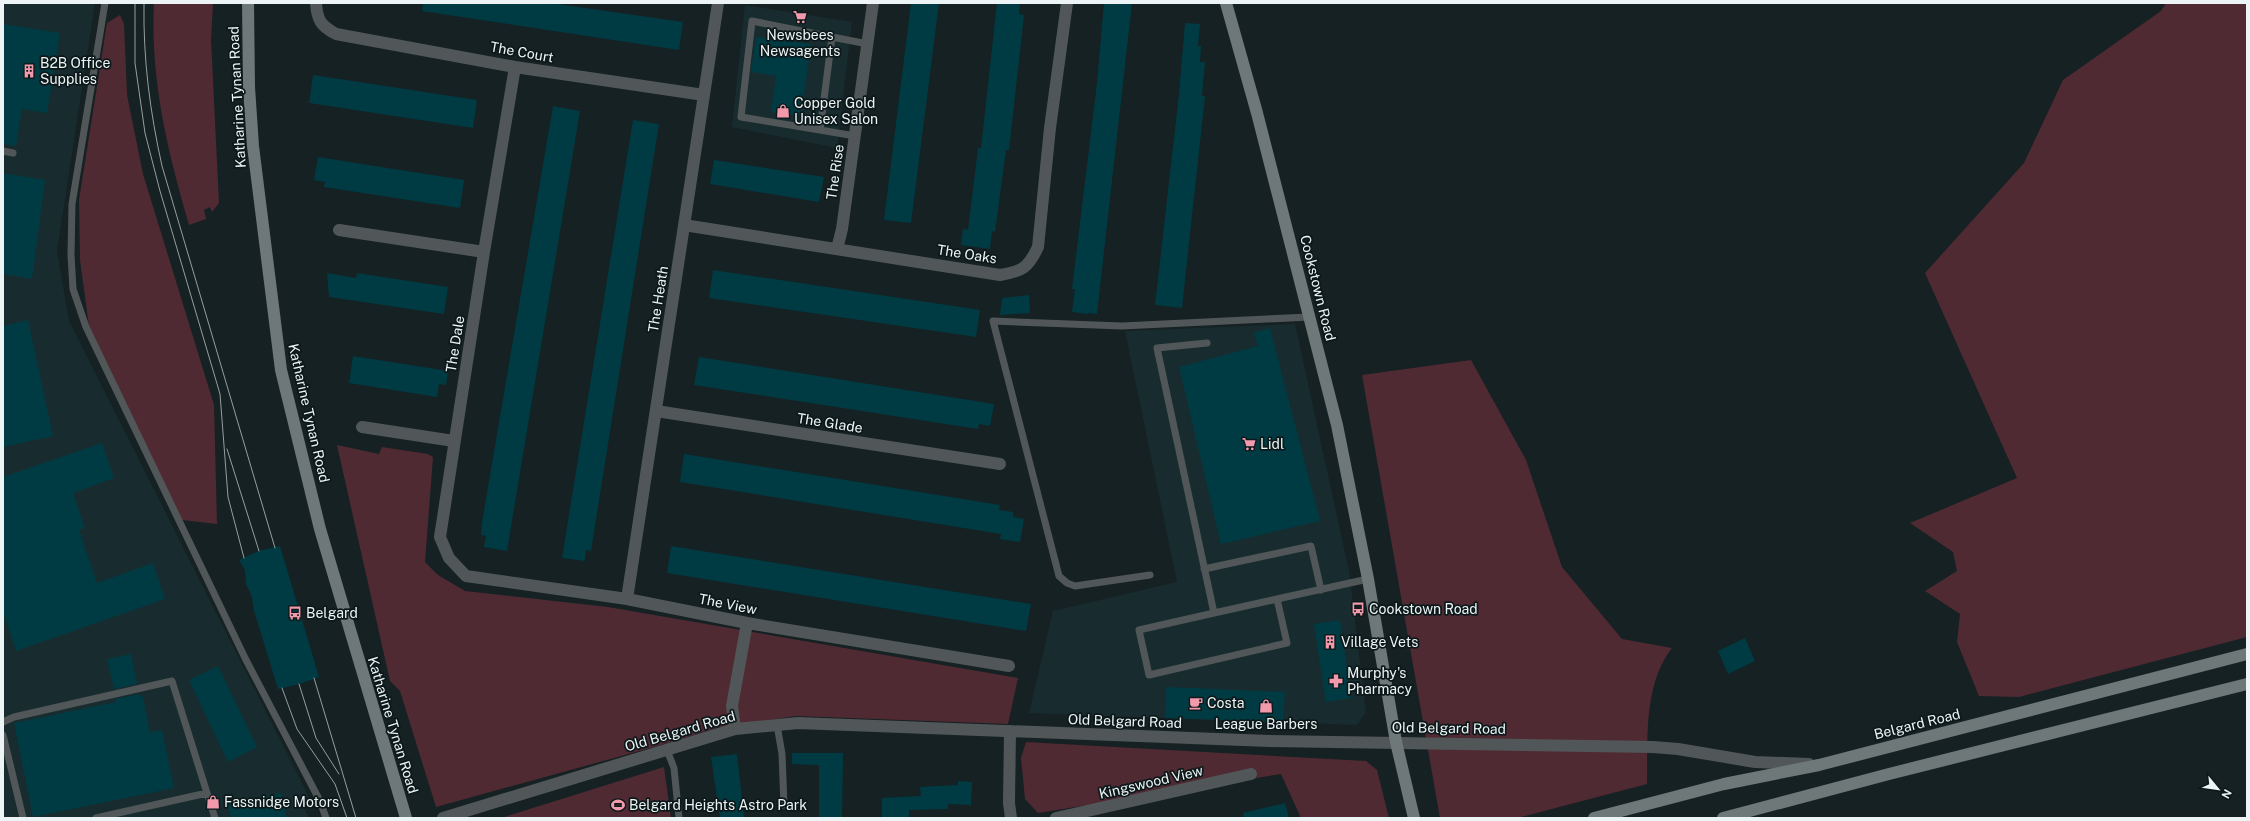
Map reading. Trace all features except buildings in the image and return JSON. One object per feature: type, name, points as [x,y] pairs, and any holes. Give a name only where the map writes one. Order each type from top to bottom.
[{"type":"main road","name":"Katharine Tynan Road","points":[[248,3],[249,87],[254,154],[281,370],[320,529],[406,818]]},
{"type":"main road","name":"Cookstown Road","points":[[1226,3],[1261,128],[1337,425],[1368,579],[1396,742],[1414,818]]},
{"type":"main road","name":"Belgard Road","points":[[1602,817],[1724,784],[1819,765],[2247,654]]},
{"type":"main road","points":[[1723,818],[1889,774],[2247,684]]},
{"type":"street","name":"The Court","points":[[316,3],[317,16],[322,26],[336,34],[515,67],[704,95]]},
{"type":"street","name":"The Heath","points":[[627,599],[718,3]]},
{"type":"street","name":"The Rise","points":[[837,248],[842,229],[873,3]]},
{"type":"street","name":"The Oaks","points":[[684,225],[1000,275],[1018,272],[1030,264],[1038,247],[1050,128],[1067,3]]},
{"type":"street","name":"The Dale","points":[[449,558],[440,537],[484,252],[515,67]]},
{"type":"street","points":[[339,230],[484,252]]},
{"type":"street","name":"The Glade","points":[[656,411],[1000,464]]},
{"type":"street","points":[[362,427],[454,441]]},
{"type":"street","name":"The View","points":[[449,558],[466,576],[627,599],[747,623],[1009,666]]},
{"type":"street","points":[[735,729],[732,706],[747,623]]},
{"type":"street","name":"Old Belgard Road","points":[[443,818],[735,729],[798,723],[1269,741],[1652,747],[1678,749],[1755,762],[1819,765]]},
{"type":"street","points":[[1010,731],[1009,803],[1011,818]]},
{"type":"street","name":"Kingswood View","points":[[1056,818],[1251,774]]},
{"type":"lane","points":[[105,3],[72,204],[71,255],[73,289],[86,327],[250,667],[320,801],[326,818]]},
{"type":"lane","points":[[855,136],[740,117],[752,21],[868,44]]},
{"type":"lane","points":[[820,130],[832,37]]},
{"type":"lane","points":[[3,151],[13,153]]},
{"type":"lane","points":[[1150,575],[1075,586],[1067,583],[1059,576],[993,321],[1122,326],[1309,317]]},
{"type":"lane","points":[[1207,343],[1157,348],[1214,613]]},
{"type":"lane","points":[[1204,569],[1310,546],[1321,590]]},
{"type":"lane","points":[[1277,599],[1287,643],[1149,676],[1139,630],[1277,599],[1321,590],[1368,579]]},
{"type":"lane","points":[[3,722],[14,717],[172,681],[214,818]]},
{"type":"lane","points":[[777,725],[782,754],[784,805]]},
{"type":"lane","points":[[3,735],[23,818]]},
{"type":"lane","points":[[667,750],[674,768],[679,818]]},
{"type":"lane","points":[[96,818],[207,793]]},
{"type":"shaded area","points":[[3,3],[95,3],[57,251],[69,321],[311,801],[303,806],[309,818],[3,818]]},
{"type":"shaded area","points":[[154,3],[213,3],[211,40],[219,203],[212,212],[210,207],[204,210],[206,219],[189,225],[174,170],[162,116],[153,32]]},
{"type":"shaded area","points":[[2166,3],[2247,3],[2247,637],[2019,697],[1979,696],[1957,642],[1960,614],[1925,591],[1957,571],[1953,552],[1910,523],[2017,478],[1925,273],[2024,163],[2063,80],[2161,11]]},
{"type":"shaded area","points":[[745,5],[852,22],[837,148],[732,127]]},
{"type":"shaded area","points":[[120,15],[124,24],[127,95],[143,174],[214,405],[217,524],[182,520],[89,326],[80,260],[79,200],[107,23]]},
{"type":"shaded area","points":[[1295,324],[1349,571],[1366,712],[1357,725],[1029,713],[1053,611],[1177,582],[1125,331]]},
{"type":"shaded area","points":[[1471,360],[1526,460],[1562,567],[1622,639],[1672,648],[1656,679],[1652,696],[1649,713],[1647,784],[1517,818],[1440,818],[1362,375]]},
{"type":"shaded area","points":[[337,445],[379,454],[382,447],[428,454],[433,457],[425,562],[438,575],[465,591],[608,607],[1018,678],[1008,724],[796,716],[720,727],[661,745],[436,807],[400,691],[390,681]]},
{"type":"shaded area","points":[[1026,742],[1366,761],[1377,770],[1389,818],[1301,818],[1281,774],[1038,813],[1025,799],[1021,758]]},
{"type":"shaded area","points":[[664,767],[671,818],[501,818]]},
{"type":"tram line","points":[[135,3],[135,63],[145,133],[160,191],[220,394],[228,497],[244,558]]},
{"type":"tram line","points":[[144,3],[148,85],[162,166],[275,548]]},
{"type":"tram line","points":[[227,449],[259,551]]},
{"type":"tram line","points":[[314,678],[356,818]]},
{"type":"tram line","points":[[299,684],[316,738],[339,774]]},
{"type":"tram line","points":[[282,688],[297,729],[335,784],[347,818]]},
{"type":"place","name":"Newsbees Newsagents","points":[[800,17]]},
{"type":"place","name":"B2B Office Supplies","points":[[29,71]]},
{"type":"place","name":"Copper Gold Unisex Salon","points":[[783,111]]},
{"type":"place","name":"Lidl","points":[[1249,444]]},
{"type":"place","name":"Cookstown Road","points":[[1358,609]]},
{"type":"place","name":"Belgard","points":[[295,613]]},
{"type":"place","name":"Village Vets","points":[[1330,642]]},
{"type":"place","name":"Murphy's Pharmacy","points":[[1336,681]]},
{"type":"place","name":"Costa","points":[[1196,703]]},
{"type":"place","name":"League Barbers","points":[[1266,706]]},
{"type":"place","name":"Fassnidge Motors","points":[[213,802]]},
{"type":"place","name":"Belgard Heights Astro Park","points":[[618,805]]}]
